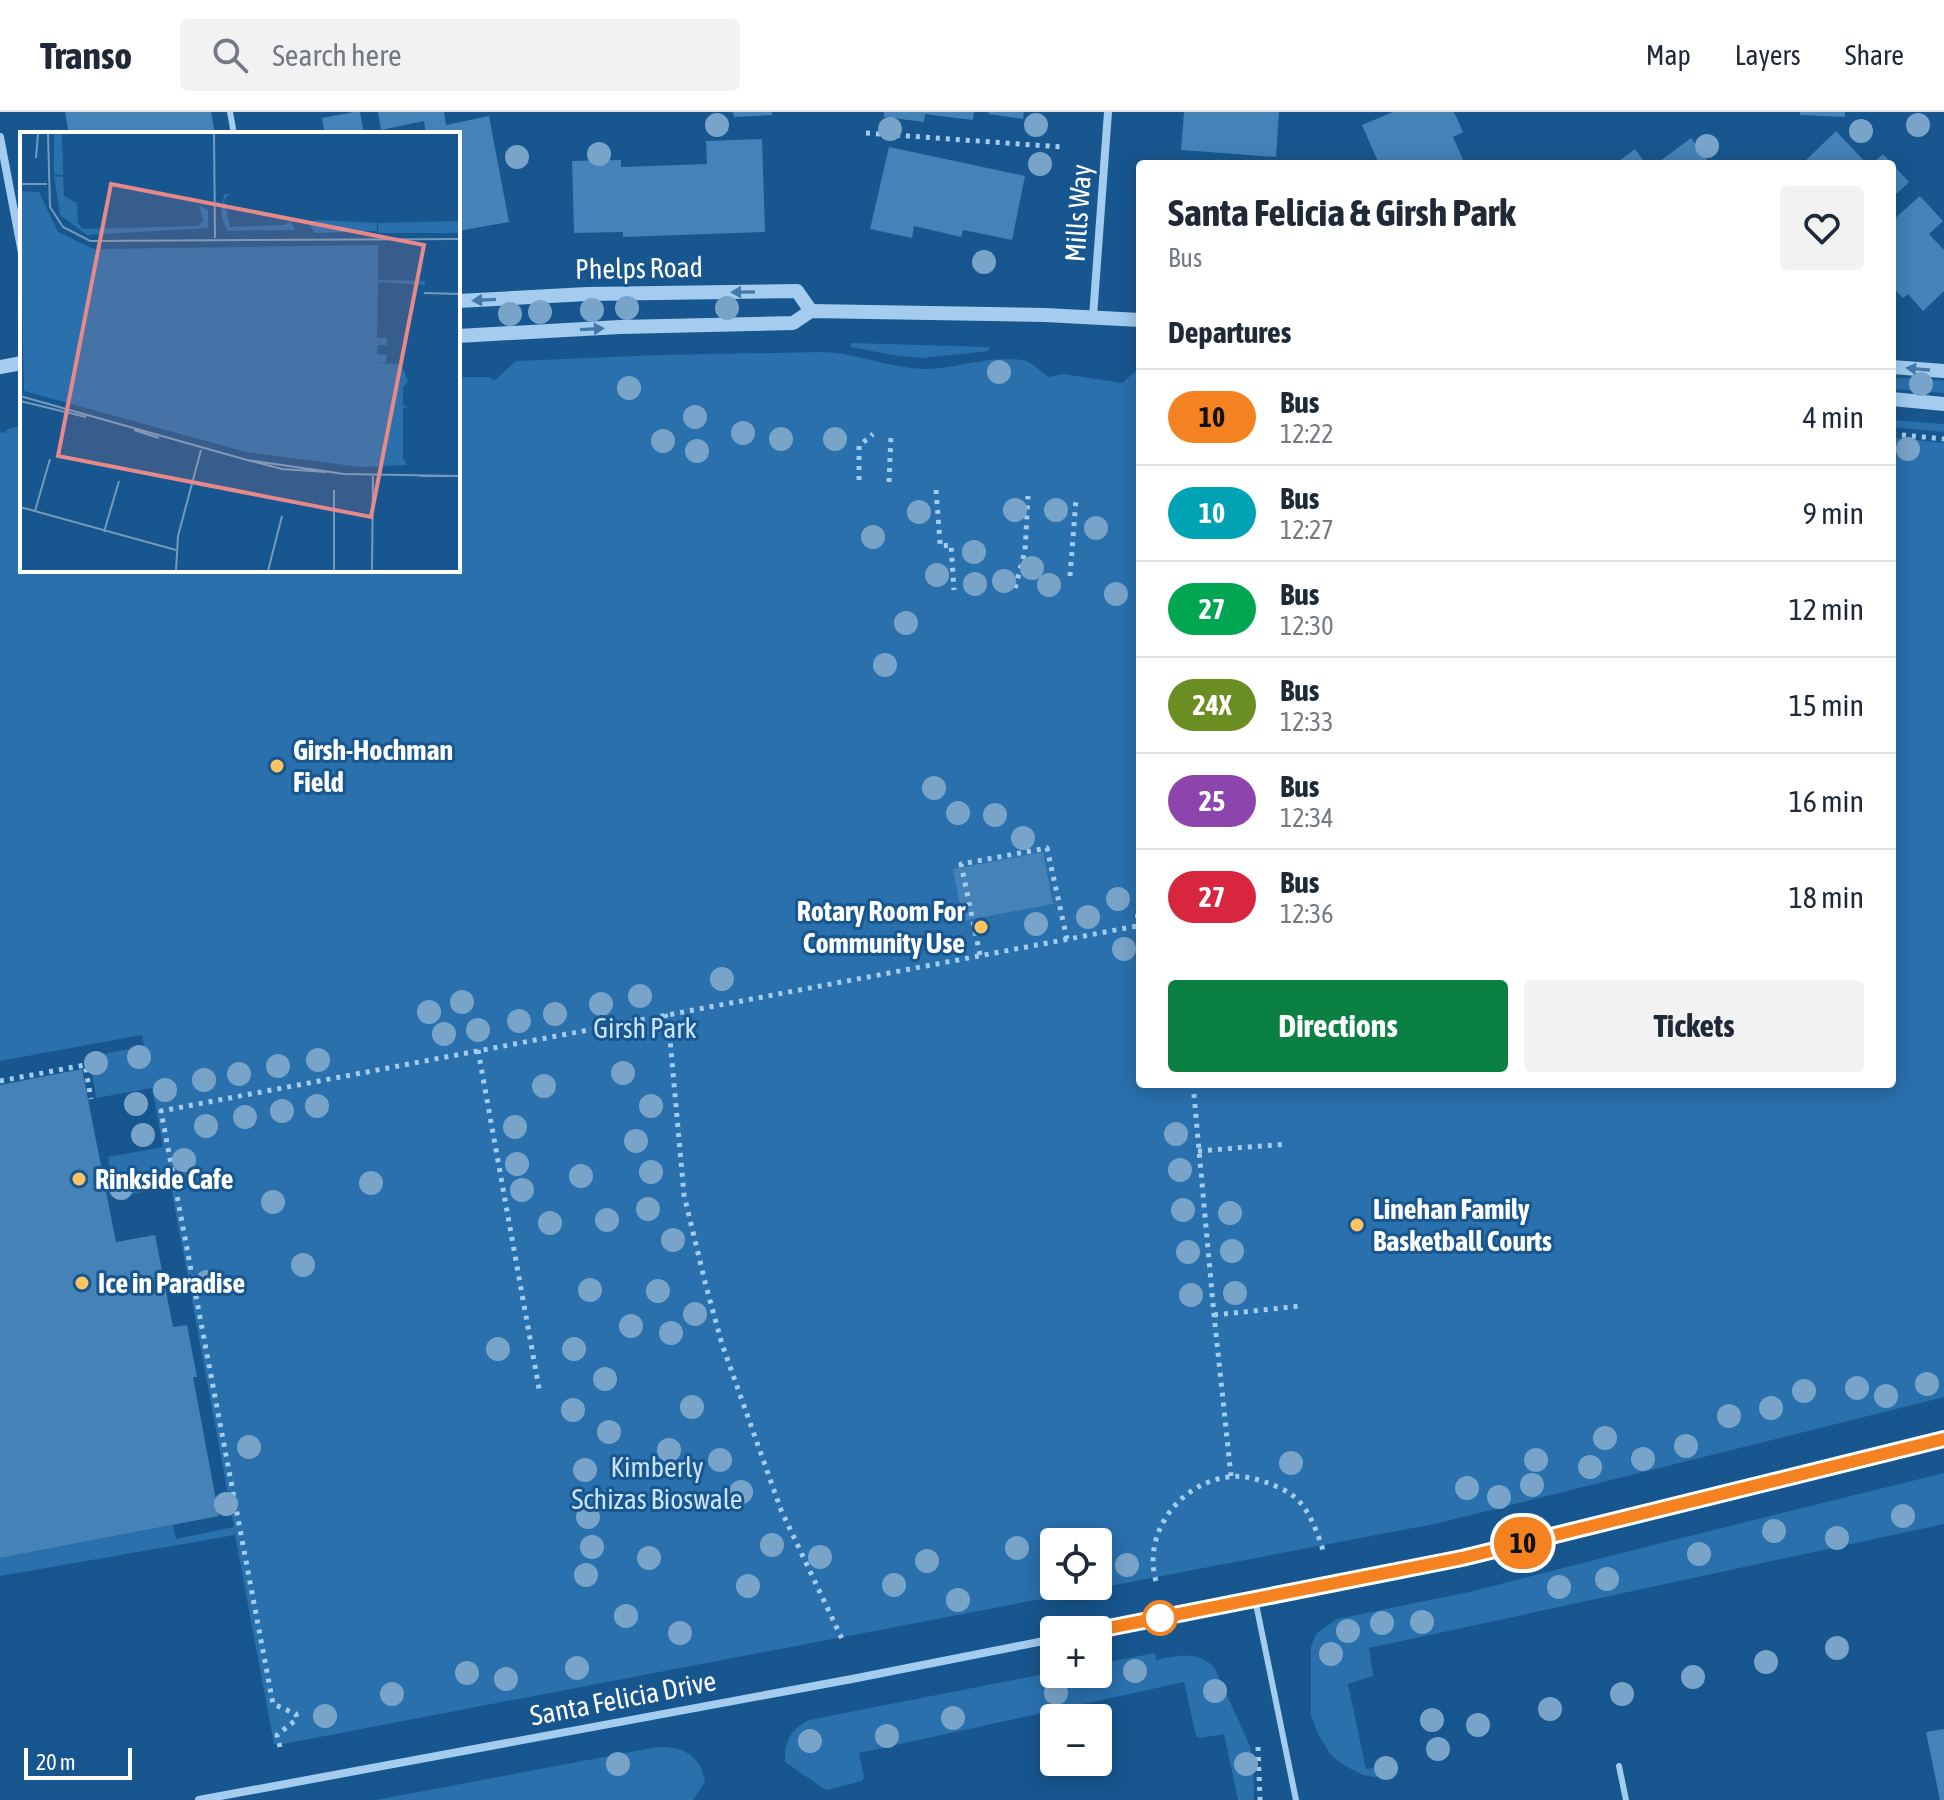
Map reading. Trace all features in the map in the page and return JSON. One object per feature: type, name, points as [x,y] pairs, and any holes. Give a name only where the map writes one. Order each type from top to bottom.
[{"type":"street","name":"Mills Way","points":[[1093,317],[1108,112]]},
{"type":"street","points":[[0,137],[20,242]]},
{"type":"street","name":"Phelps Road","points":[[460,301],[587,294],[797,291],[811,311]]},
{"type":"street","name":"Phelps Road","points":[[460,336],[620,327],[793,323],[811,311],[1136,320]]},
{"type":"street","points":[[0,367],[20,363]]},
{"type":"street","points":[[1896,367],[1944,371]]},
{"type":"street","points":[[1896,399],[1944,404]]},
{"type":"street","points":[[1112,1627],[1462,1558],[1944,1439]]},
{"type":"street","name":"Santa Felicia Drive","points":[[199,1800],[1040,1642]]},
{"type":"lane","points":[[230,112],[234,132]]},
{"type":"lane","points":[[1255,1599],[1296,1800]]},
{"type":"lane","points":[[1619,1766],[1626,1800]]},
{"type":"path","points":[[866,133],[1062,147]]},
{"type":"path","points":[[859,480],[859,446],[873,434]]},
{"type":"path","points":[[1896,434],[1944,439]]},
{"type":"path","points":[[889,482],[891,435]]},
{"type":"path","points":[[936,490],[940,546],[951,545],[954,590]]},
{"type":"path","points":[[1015,588],[1025,551],[1028,496]]},
{"type":"path","points":[[1070,576],[1076,499]]},
{"type":"path","points":[[980,955],[961,864],[1047,848],[1067,939]]},
{"type":"path","points":[[280,1747],[277,1735],[297,1719],[296,1714],[273,1704],[159,1112],[1136,926]]},
{"type":"path","points":[[665,1014],[669,1028],[684,1195],[722,1344],[781,1510],[843,1641]]},
{"type":"path","points":[[478,1050],[540,1394]]},
{"type":"path","points":[[0,1081],[85,1065],[91,1099]]},
{"type":"path","points":[[1193,1088],[1231,1476]]},
{"type":"path","points":[[1198,1151],[1287,1144]]},
{"type":"path","points":[[1214,1315],[1301,1306]]},
{"type":"path","points":[[1156,1581],[1151,1566],[1162,1523],[1178,1501],[1197,1487],[1231,1476],[1276,1485],[1296,1498],[1311,1517],[1323,1550]]},
{"type":"path","points":[[1258,1747],[1260,1800]]},
{"type":"green space","points":[[851,343],[990,347],[988,351],[923,358],[851,347]]},
{"type":"green space","name":"Girsh Park","points":[[824,352],[923,369],[1022,360],[1048,377],[1063,374],[1122,383],[1136,371],[1136,1088],[1896,1088],[1896,437],[1944,443],[1944,1397],[1439,1523],[1112,1586],[1112,1528],[1040,1528],[1040,1599],[283,1744],[274,1744],[235,1535],[0,1576],[0,1558],[173,1525],[176,1539],[234,1527],[171,1187],[115,1197],[108,1157],[163,1147],[152,1088],[96,1098],[89,1057],[144,1046],[142,1035],[0,1061],[0,432],[20,426],[20,572],[460,572],[460,377],[490,377],[494,381],[516,361]]},
{"type":"green space","points":[[1896,377],[1944,381],[1944,393],[1896,389]]},
{"type":"green space","points":[[1896,420],[1944,424],[1944,432],[1896,427]]},
{"type":"green space","points":[[1944,1473],[1944,1524],[1369,1648],[1373,1676],[1348,1684],[1366,1769],[1391,1764],[1395,1770],[1393,1775],[1363,1775],[1345,1766],[1331,1755],[1319,1736],[1311,1716],[1311,1647],[1316,1634],[1337,1619],[1469,1592]]},
{"type":"green space","points":[[1155,1653],[1156,1660],[1194,1656],[1214,1667],[1250,1746],[1254,1800],[1238,1800],[1224,1734],[1196,1736],[1184,1682],[1083,1704],[1040,1704],[1040,1713],[859,1753],[864,1777],[862,1781],[826,1790],[785,1762],[790,1737],[809,1720],[1040,1675],[1040,1688],[1112,1688],[1112,1661]]},
{"type":"green space","points":[[657,1747],[674,1748],[695,1759],[705,1782],[693,1800],[376,1800]]},
{"type":"building","points":[[65,112],[211,112],[215,132],[69,132]]},
{"type":"building","points":[[360,112],[364,132],[325,132],[322,118]]},
{"type":"building","points":[[378,112],[444,112],[446,125],[489,116],[509,222],[460,231],[460,132],[426,132],[424,121],[381,130]]},
{"type":"building","points":[[733,112],[772,112],[772,115],[734,117]]},
{"type":"building","points":[[884,112],[974,112],[973,120],[925,114],[924,122],[884,117]]},
{"type":"building","points":[[989,112],[1024,112],[1023,119]]},
{"type":"building","points":[[1184,112],[1279,112],[1276,157],[1181,150]]},
{"type":"building","points":[[1393,112],[1454,112],[1463,132],[1453,137],[1463,160],[1377,160],[1362,125]]},
{"type":"building","points":[[1800,112],[1845,112],[1845,117],[1800,115]]},
{"type":"building","points":[[1836,131],[1863,160],[1806,160]]},
{"type":"building","points":[[1691,138],[1707,160],[1661,160]]},
{"type":"building","points":[[762,139],[765,232],[623,237],[623,232],[574,233],[572,161],[621,160],[621,167],[707,164],[706,141]]},
{"type":"building","points":[[889,147],[1025,176],[1012,240],[963,230],[961,237],[914,226],[912,238],[870,229]]},
{"type":"building","points":[[1635,149],[1643,160],[1620,160]]},
{"type":"building","points":[[1896,168],[1909,182],[1896,194]]},
{"type":"building","points":[[1920,196],[1943,221],[1929,234],[1944,250],[1944,291],[1923,311],[1908,294],[1903,298],[1896,291],[1896,217]]},
{"type":"building","points":[[1043,852],[1053,904],[963,921],[953,869]]},
{"type":"building","name":"Ice in Paradise","points":[[82,1069],[116,1242],[155,1235],[173,1327],[187,1325],[197,1377],[193,1377],[219,1516],[0,1558],[0,1085]]},
{"type":"building","points":[[1944,1729],[1944,1800],[1940,1800],[1926,1732]]},
{"type":"bus line","name":"10","points":[[1112,1627],[1462,1558],[1944,1439]]},
{"type":"place","name":"Girsh-Hochman Field","points":[[277,766]]},
{"type":"place","name":"Rotary Room For Community Use","points":[[981,927]]},
{"type":"place","name":"Rinkside Cafe","points":[[79,1179]]},
{"type":"place","name":"Linehan Family Basketball Courts","points":[[1357,1225]]},
{"type":"place","name":"Ice in Paradise","points":[[82,1283]]},
{"type":"park label","name":"Kimberly Schizas Bioswale","points":[[657,1483]]}]
